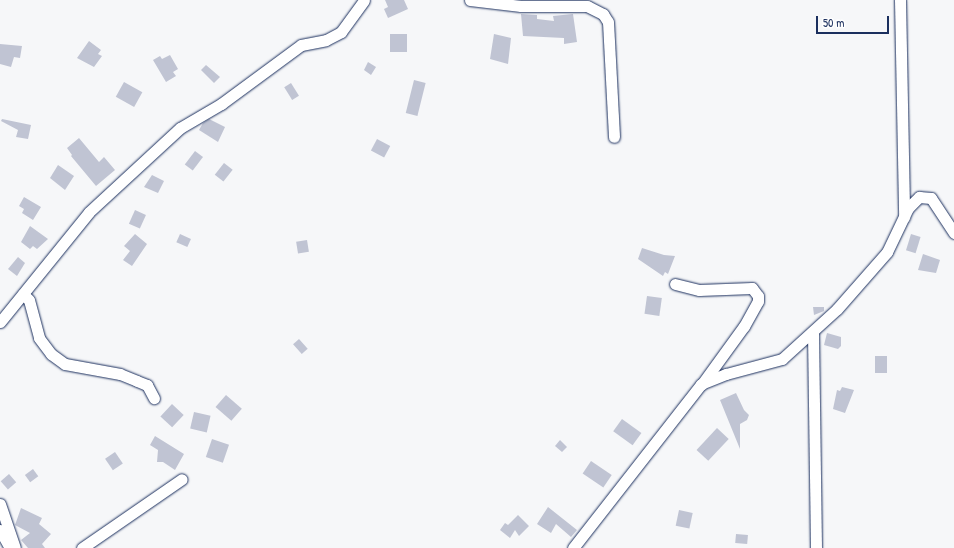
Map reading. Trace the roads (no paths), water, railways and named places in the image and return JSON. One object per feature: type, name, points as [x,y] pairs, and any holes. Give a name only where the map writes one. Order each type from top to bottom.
[{"type":"street","points":[[0,322],[89,212],[180,128],[221,104],[301,45],[326,40],[341,32],[364,0]]},
{"type":"street","points":[[470,0],[520,6],[587,6],[603,14],[608,22],[614,137]]},
{"type":"street","points":[[900,0],[904,217]]},
{"type":"street","points":[[701,384],[726,374],[782,360],[813,333],[887,252],[908,208],[919,197],[931,198],[954,233]]},
{"type":"street","points":[[573,548],[701,384],[744,326],[758,301],[758,296],[752,288],[699,290],[675,284]]},
{"type":"street","points":[[23,294],[29,300],[39,338],[51,354],[65,364],[120,374],[147,385],[154,398]]},
{"type":"street","points":[[813,333],[816,548]]},
{"type":"street","points":[[82,548],[182,479]]},
{"type":"street","points":[[0,504],[15,548]]},
{"type":"street","points":[[0,530],[11,548]]}]
